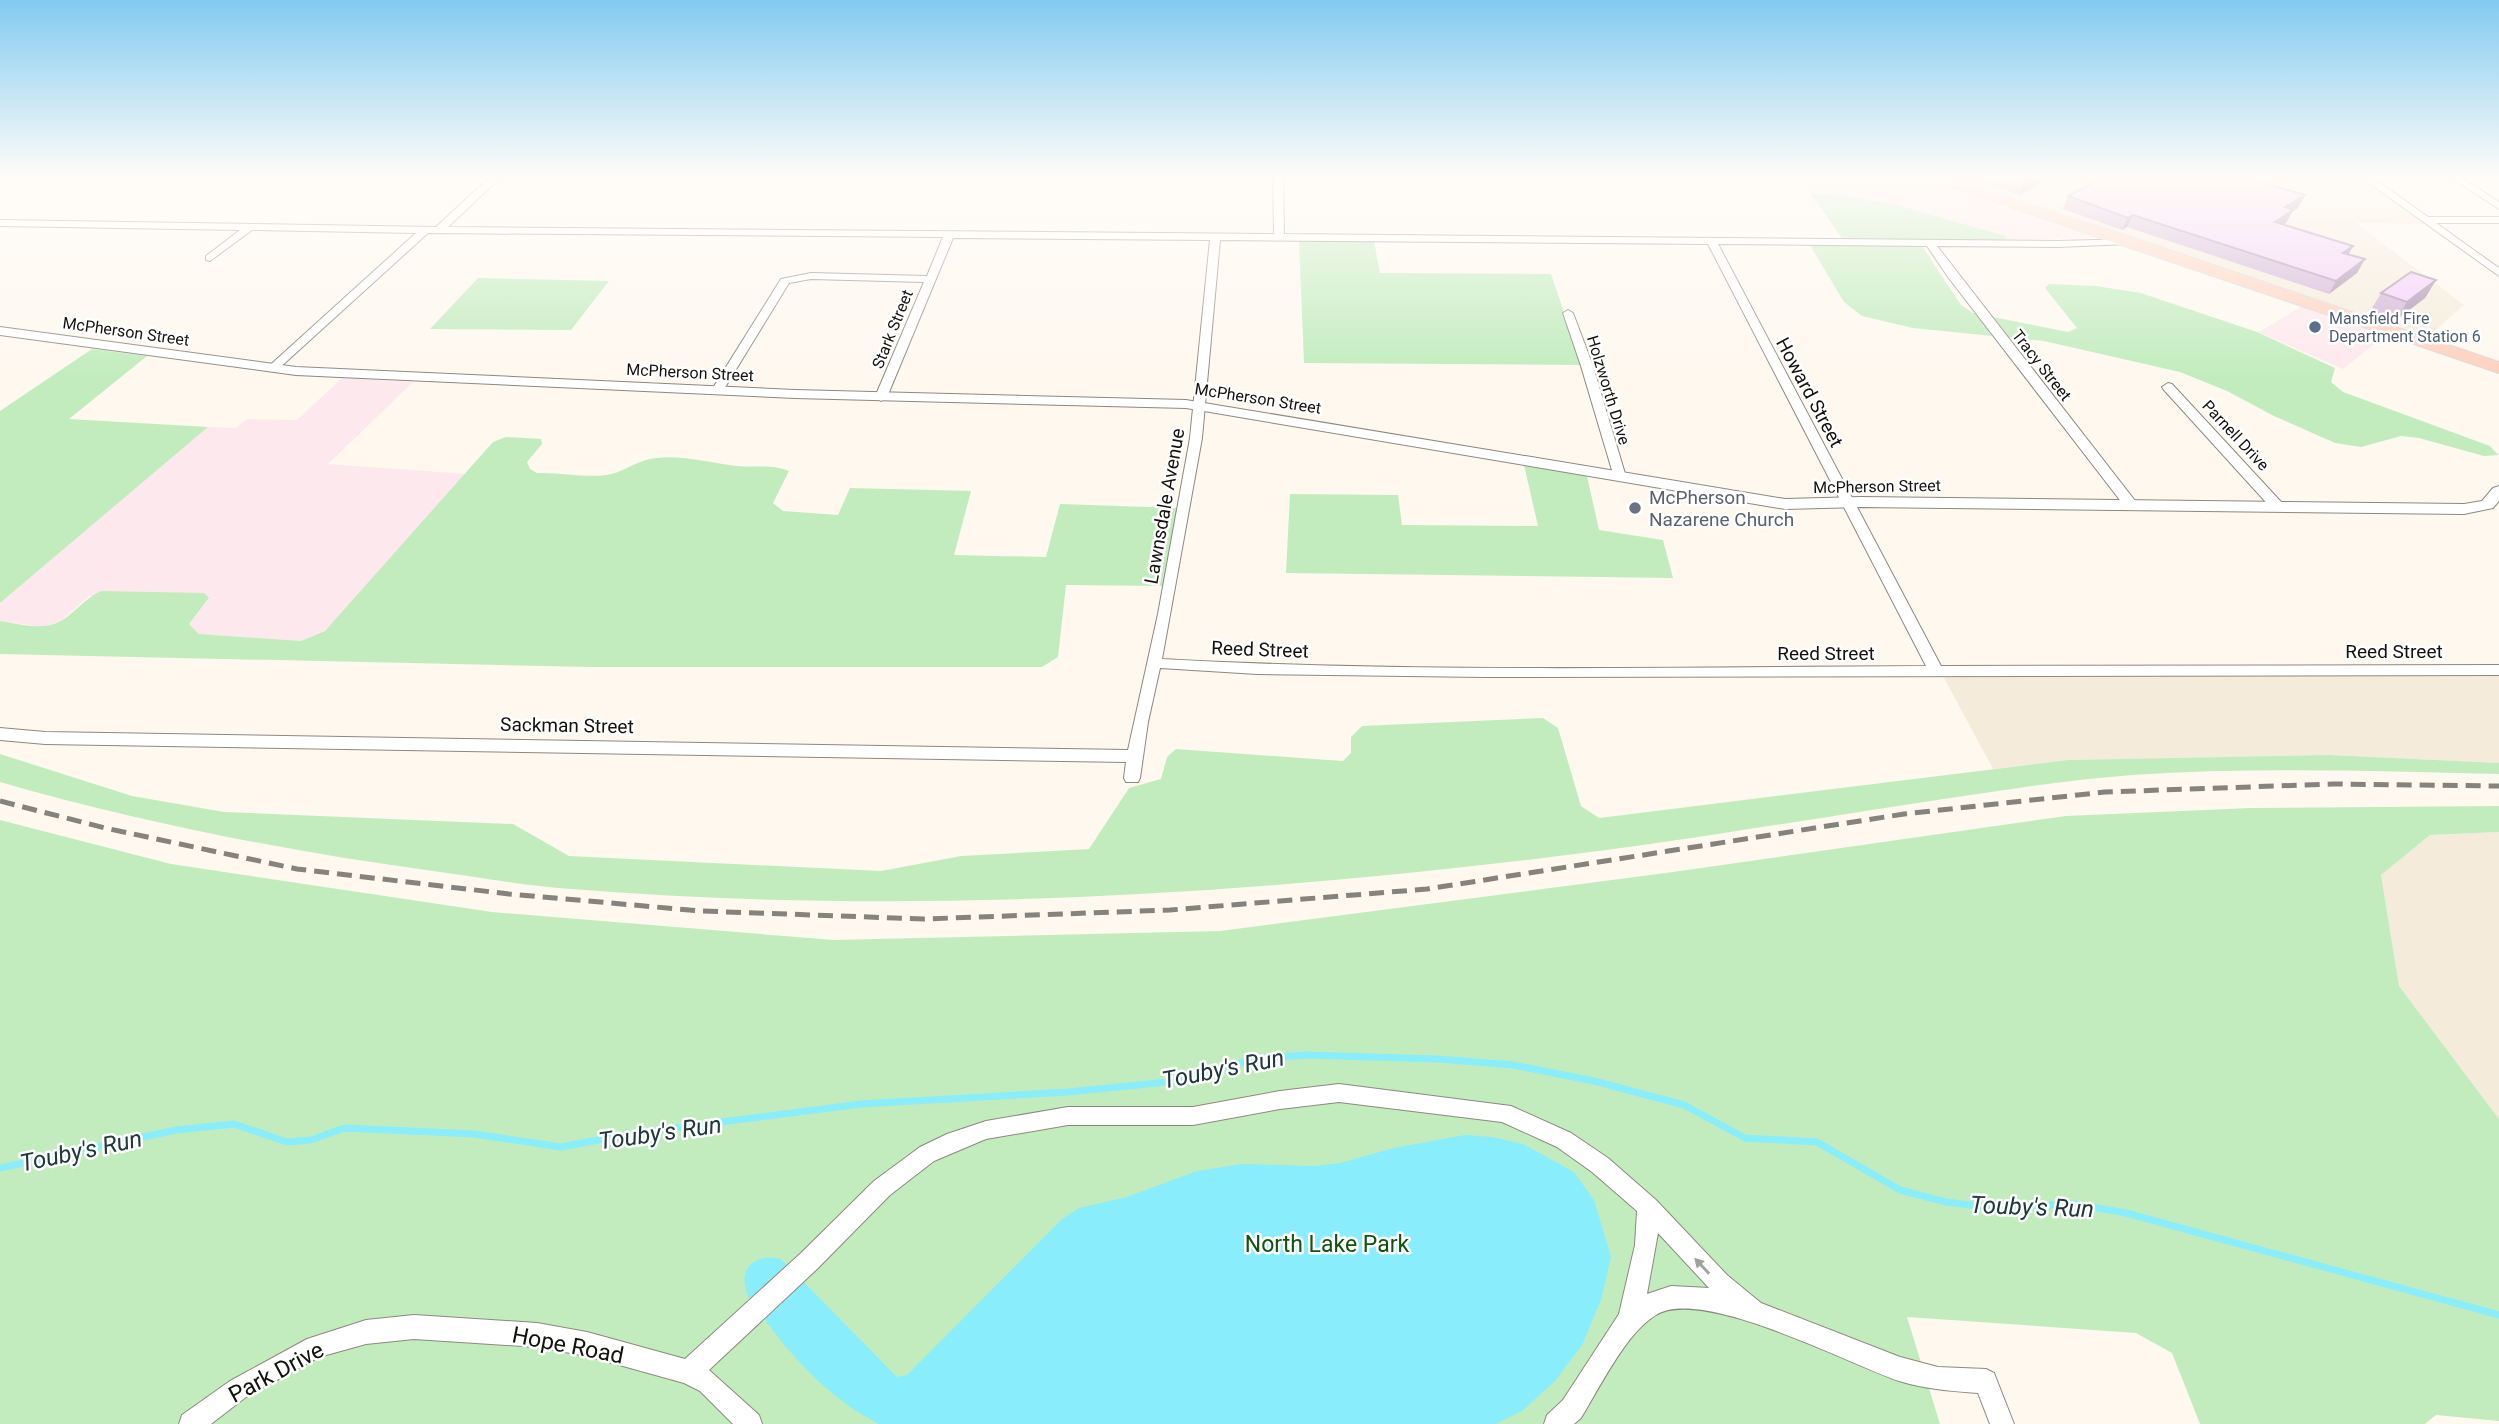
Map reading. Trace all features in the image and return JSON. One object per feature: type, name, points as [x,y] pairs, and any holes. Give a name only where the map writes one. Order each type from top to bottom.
[{"type":"main road","points":[[2129,241],[2499,368]]},
{"type":"street","points":[[210,258],[231,241]]},
{"type":"street","points":[[272,369],[412,241]]},
{"type":"street","name":"Stark Street","points":[[881,397],[946,241]]},
{"type":"street","name":"Lawnsdale Avenue","points":[[1132,778],[1143,705],[1165,614],[1200,406],[1215,241]]},
{"type":"street","name":"Howard Street","points":[[1711,241],[1937,672]]},
{"type":"street","points":[[1761,241],[2080,244],[2121,241]]},
{"type":"street","points":[[2454,241],[2499,274]]},
{"type":"street","name":"Tracy Street","points":[[1930,243],[2131,505]]},
{"type":"street","points":[[717,391],[785,281],[811,276],[929,279]]},
{"type":"street","name":"Holzworth Drive","points":[[1568,313],[1620,477]]},
{"type":"street","name":"McPherson Street","points":[[0,331],[272,369],[717,391],[1173,403],[1785,504],[2477,508],[2494,500],[2499,491]]},
{"type":"street","name":"Parnell Drive","points":[[2168,387],[2278,507]]},
{"type":"street","name":"Reed Street","points":[[1154,663],[1257,669],[1452,672],[2499,670]]},
{"type":"street","name":"Sackman Street","points":[[0,734],[45,738],[1134,756]]},
{"type":"street","points":[[689,1372],[809,1261],[882,1188],[910,1165],[954,1141],[986,1130],[1068,1116],[1193,1116],[1280,1100],[1339,1094],[1504,1113],[1553,1135],[1583,1152],[1648,1207],[1712,1275],[1753,1311]]},
{"type":"street","points":[[1567,1419],[1630,1319],[1644,1255],[1648,1207]]},
{"type":"street","points":[[1630,1319],[1651,1304],[1671,1297],[1712,1300],[1753,1311],[1900,1369],[1938,1379],[1986,1381],[2001,1424]]},
{"type":"street","name":"Hope Road","points":[[366,1332],[414,1326],[537,1335],[587,1344],[689,1372],[708,1383],[750,1424]]},
{"type":"street","name":"Park Drive","points":[[191,1424],[238,1389],[315,1347],[366,1332]]},
{"type":"shaded area","points":[[2141,241],[2380,241],[2464,305],[2429,336]]},
{"type":"shaded area","points":[[2315,298],[2398,325],[2343,369],[2259,332]]},
{"type":"shaded area","points":[[342,378],[413,382],[328,464],[466,474],[325,631],[301,641],[199,634],[189,624],[209,599],[89,596],[60,622],[42,627],[0,621],[0,603],[208,427],[236,428],[247,419],[297,420]]},
{"type":"shaded area","points":[[2499,667],[2499,763],[2330,755],[2069,760],[1993,769],[1943,676]]},
{"type":"shaded area","points":[[2499,832],[2499,1119],[2399,986],[2381,875],[2430,835]]},
{"type":"green space","points":[[1299,241],[1374,241],[1380,273],[1551,274],[1582,365],[1304,363]]},
{"type":"green space","points":[[1922,246],[1961,305],[1973,313],[2068,332],[2077,328],[2045,288],[2049,284],[2096,286],[2141,293],[2257,332],[2335,368],[2331,382],[2343,392],[2490,446],[2498,455],[2484,456],[2419,438],[2401,436],[2361,447],[2335,443],[2274,416],[2227,391],[2180,372],[2044,341],[1913,328],[1862,316],[1844,302],[1811,247]]},
{"type":"green space","points":[[478,278],[609,281],[571,330],[430,329]]},
{"type":"green space","points":[[92,349],[147,356],[69,419],[208,427],[0,603],[0,411]]},
{"type":"green space","points":[[506,437],[541,439],[542,444],[527,462],[530,469],[537,473],[606,475],[646,460],[667,457],[783,469],[789,471],[773,503],[783,511],[838,515],[850,488],[971,491],[954,555],[1046,557],[1060,504],[1177,508],[1163,586],[1066,585],[1058,657],[1042,667],[590,667],[0,654],[0,621],[31,626],[54,624],[101,591],[204,593],[209,598],[189,624],[199,634],[301,641],[325,631],[493,442]]},
{"type":"green space","points":[[1524,465],[1587,476],[1599,530],[1663,540],[1673,578],[1286,573],[1290,494],[1398,495],[1402,525],[1538,526]]},
{"type":"green space","points":[[1543,718],[1558,728],[1581,806],[1599,818],[2068,760],[2330,755],[2499,763],[2499,774],[2270,770],[2132,775],[2006,790],[1640,845],[1422,872],[1179,892],[936,901],[693,897],[537,886],[378,863],[215,834],[53,797],[0,782],[0,754],[132,796],[224,812],[513,824],[569,856],[881,871],[961,856],[1089,849],[1129,788],[1161,779],[1167,757],[1176,749],[1343,761],[1351,753],[1351,737],[1362,726]]},
{"type":"green space","name":"North Lake Park","points":[[2499,806],[2499,832],[2430,835],[2381,875],[2399,986],[2499,1119],[2499,1421],[2436,1415],[2425,1424],[2200,1424],[2172,1353],[2136,1333],[1907,1317],[1940,1424],[0,1424],[0,820],[171,864],[492,912],[833,940],[1220,931],[1673,872],[2066,816],[2251,808]]},
{"type":"water","points":[[1465,1135],[1492,1137],[1523,1144],[1574,1172],[1594,1200],[1611,1257],[1601,1300],[1582,1345],[1555,1381],[1522,1411],[1496,1424],[879,1424],[840,1399],[806,1369],[748,1296],[745,1286],[746,1271],[755,1261],[762,1258],[781,1259],[897,1377],[907,1375],[1062,1219],[1079,1208],[1127,1197],[1197,1171],[1242,1164],[1313,1166],[1340,1163],[1394,1148]]},
{"type":"building","points":[[2214,241],[2338,241],[2353,246],[2343,253],[2365,259],[2336,281]]},
{"type":"building","points":[[2411,272],[2436,280],[2407,302],[2381,293]]},
{"type":"waterway","name":"Touby's Run","points":[[0,1168],[176,1130],[234,1124],[287,1142],[311,1140],[344,1128],[474,1134],[561,1147],[636,1133],[861,1104],[1069,1092],[1167,1082],[1254,1059],[1306,1055],[1438,1059],[1513,1065],[1594,1081],[1684,1105],[1745,1138],[1817,1142],[1900,1190],[1946,1202],[2011,1210],[2068,1203],[2126,1213],[2499,1315]]},
{"type":"railway","points":[[0,801],[105,828],[297,869],[509,894],[701,911],[924,919],[1170,910],[1427,889],[1904,814],[2105,792],[2333,784],[2499,786]]},
{"type":"place","name":"Mansfield Fire Department Station 6","points":[[2315,327]]},
{"type":"place","name":"McPherson Nazarene Church","points":[[1635,508]]}]
